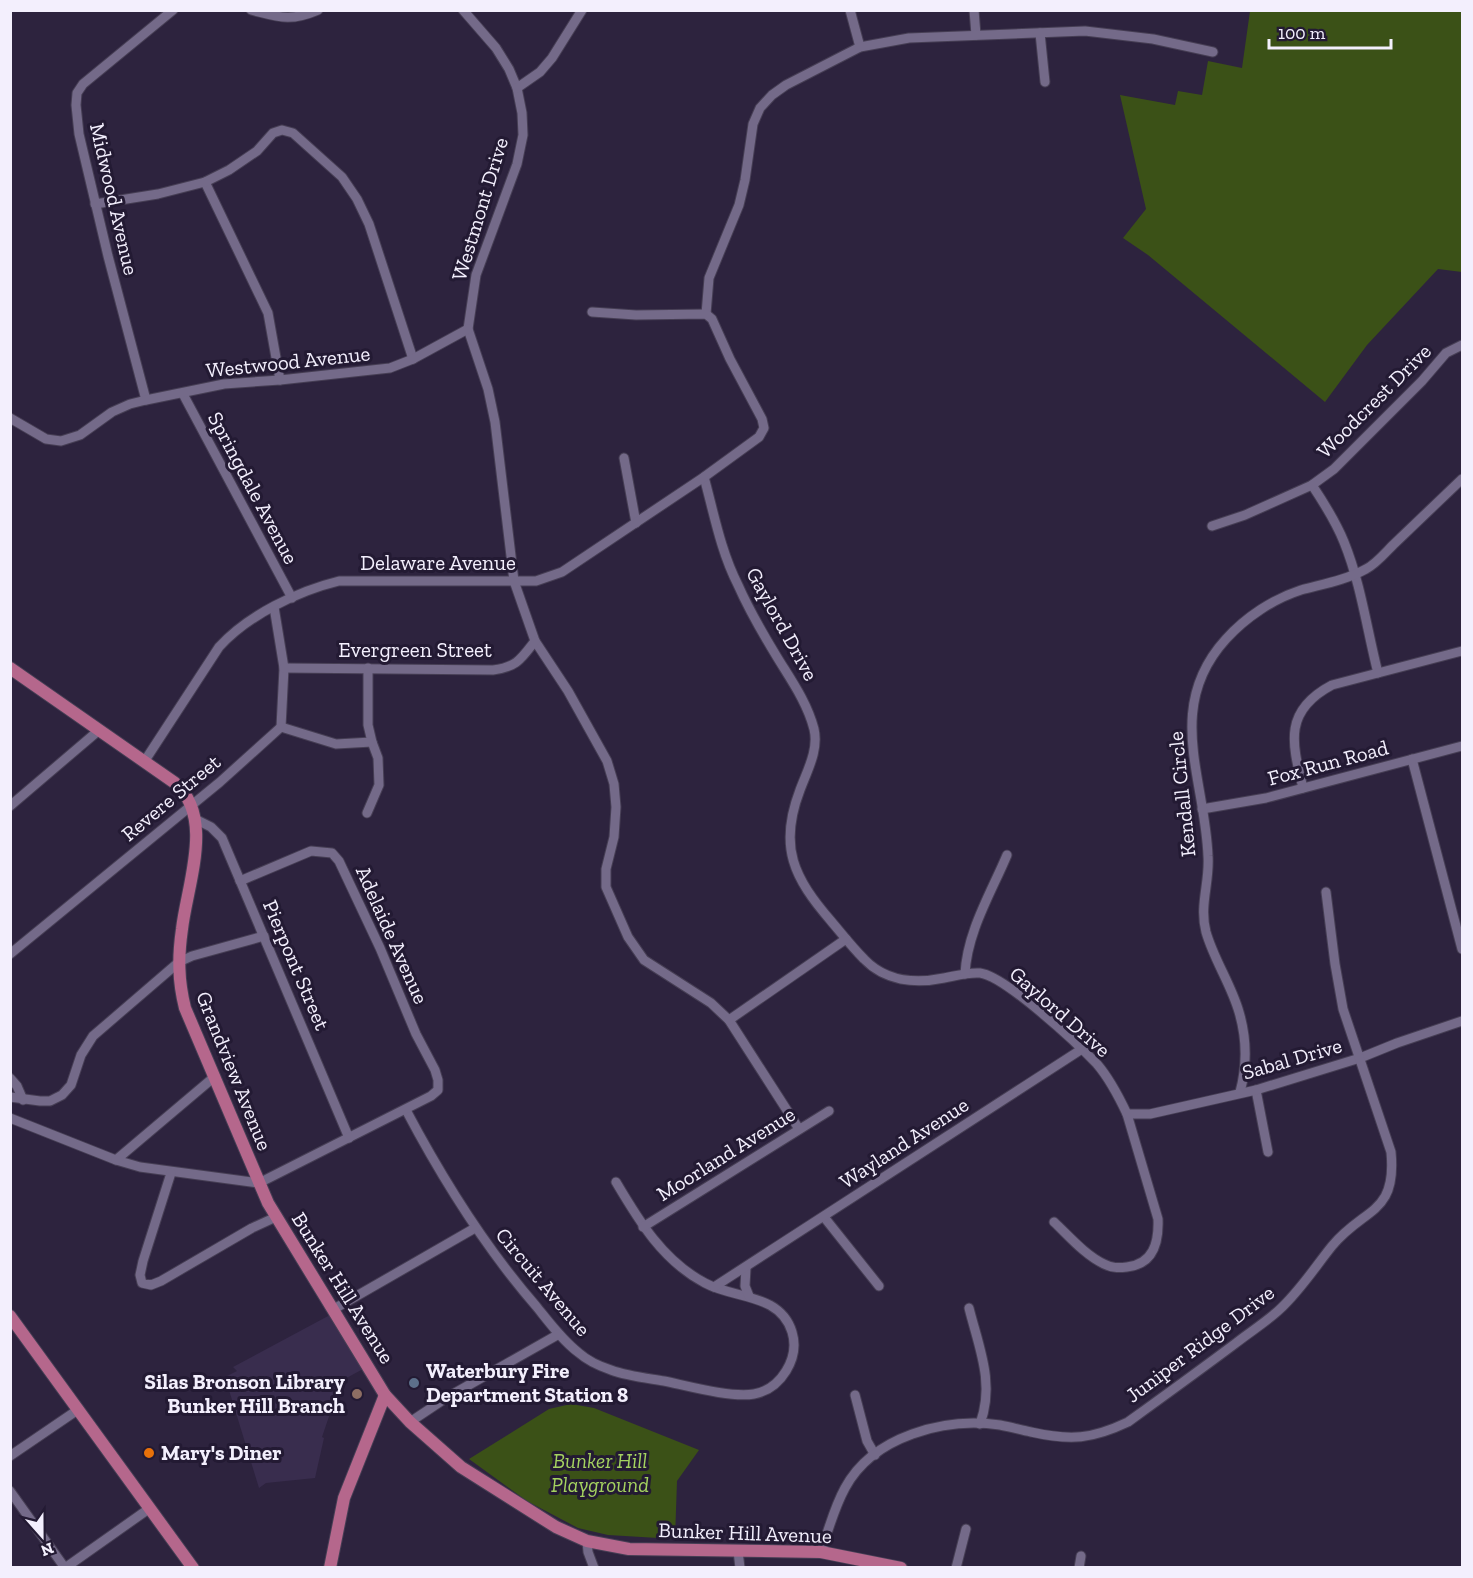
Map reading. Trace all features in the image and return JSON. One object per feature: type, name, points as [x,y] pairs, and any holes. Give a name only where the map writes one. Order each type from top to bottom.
[{"type":"main road","name":"Grandview Avenue","points":[[10,669],[178,786],[191,806],[195,819],[196,843],[182,928],[179,985],[185,1008],[213,1078],[259,1183]]},
{"type":"main road","name":"Bunker Hill Avenue","points":[[259,1183],[276,1217],[386,1395],[410,1422],[461,1467],[556,1527],[587,1541],[629,1549],[821,1552],[868,1564],[901,1568]]},
{"type":"main road","points":[[10,1316],[193,1568]]},
{"type":"main road","points":[[330,1568],[344,1498],[386,1395]]},
{"type":"street","name":"Midwood Avenue","points":[[146,400],[95,204],[79,134],[76,105],[77,93],[83,84],[173,10]]},
{"type":"street","points":[[251,10],[282,18],[299,18],[318,10]]},
{"type":"street","name":"Westmont Drive","points":[[463,10],[496,48],[509,69],[517,88],[523,135],[517,164],[476,274],[468,328]]},
{"type":"street","points":[[517,88],[540,72],[552,58],[582,10]]},
{"type":"street","points":[[850,10],[860,47]]},
{"type":"street","points":[[974,10],[976,35]]},
{"type":"street","points":[[592,312],[636,315],[706,314],[709,278],[739,205],[753,124],[760,108],[772,94],[786,85],[860,47],[909,38],[1085,31],[1118,33],[1214,52]]},
{"type":"street","points":[[1040,33],[1045,82]]},
{"type":"street","points":[[95,204],[158,194],[205,182],[229,170],[256,151],[273,133],[282,130],[293,133],[342,177],[357,199],[369,224],[413,359]]},
{"type":"street","points":[[205,182],[268,313],[280,381]]},
{"type":"street","name":"Delaware Avenue","points":[[144,762],[219,647],[232,632],[274,607],[323,585],[339,581],[536,581],[562,572],[704,477],[759,437],[764,428],[762,419],[712,319],[706,314]]},
{"type":"street","points":[[468,328],[488,389],[495,422],[514,581],[525,618],[535,641],[607,761],[614,784],[616,807],[614,837],[606,869],[606,886],[628,937],[644,960],[711,1003],[729,1020],[799,1129]]},
{"type":"street","name":"Westwood Avenue","points":[[10,418],[46,439],[61,441],[80,435],[112,412],[146,400],[225,384],[280,381],[390,368],[413,359],[468,328]]},
{"type":"street","name":"Woodcrest Drive","points":[[1212,526],[1312,485],[1334,469],[1446,353],[1462,345]]},
{"type":"street","name":"Springdale Avenue","points":[[183,394],[292,598]]},
{"type":"street","points":[[624,458],[636,523]]},
{"type":"street","name":"Gaylord Drive","points":[[704,477],[726,556],[737,585],[803,699],[814,732],[811,763],[793,813],[790,839],[793,864],[803,886],[865,961],[882,973],[903,980],[922,981],[982,973],[1017,993],[1082,1049],[1098,1066],[1127,1114],[1158,1219],[1159,1234],[1156,1247],[1150,1257],[1137,1265],[1113,1268],[1102,1263],[1077,1244],[1054,1221]]},
{"type":"street","name":"Kendall Circle","points":[[1240,1092],[1245,1073],[1246,1050],[1239,1011],[1217,962],[1202,916],[1208,856],[1191,739],[1192,711],[1196,693],[1208,660],[1252,615],[1298,591],[1368,568],[1462,479]]},
{"type":"street","points":[[1312,485],[1344,541],[1355,574],[1378,674]]},
{"type":"street","points":[[274,607],[284,668],[282,727],[336,744],[372,742]]},
{"type":"street","name":"Evergreen Street","points":[[284,668],[493,670],[509,668],[523,657],[535,641]]},
{"type":"street","points":[[1303,788],[1294,750],[1294,727],[1305,706],[1316,694],[1332,686],[1462,651]]},
{"type":"street","points":[[367,813],[379,785],[378,758],[368,724],[368,668]]},
{"type":"street","name":"Revere Street","points":[[10,954],[191,806],[282,727]]},
{"type":"street","points":[[10,806],[98,731]]},
{"type":"street","name":"Fox Run Road","points":[[1202,809],[1266,798],[1462,746]]},
{"type":"street","points":[[1412,759],[1462,949]]},
{"type":"street","name":"Pierpont Street","points":[[195,819],[211,827],[220,836],[349,1138]]},
{"type":"street","name":"Adelaide Avenue","points":[[240,881],[311,851],[332,853],[342,866],[438,1080],[438,1090],[406,1110]]},
{"type":"street","points":[[965,974],[966,956],[971,937],[1007,855]]},
{"type":"street","name":"Juniper Ridge Drive","points":[[821,1552],[835,1508],[845,1487],[856,1471],[894,1442],[931,1428],[957,1423],[1001,1425],[1034,1433],[1078,1439],[1109,1431],[1128,1422],[1278,1311],[1333,1245],[1376,1209],[1389,1189],[1393,1173],[1391,1152],[1343,1009],[1326,892]]},
{"type":"street","points":[[10,1096],[23,1100],[50,1101],[62,1095],[71,1084],[81,1055],[93,1036],[179,962],[192,956],[264,936]]},
{"type":"street","points":[[729,1020],[846,939]]},
{"type":"street","name":"Sabal Drive","points":[[1127,1114],[1150,1114],[1256,1090],[1360,1058],[1396,1043],[1462,1021]]},
{"type":"street","name":"Wayland Avenue","points":[[714,1287],[1082,1049]]},
{"type":"street","points":[[10,1078],[17,1086],[23,1100]]},
{"type":"street","points":[[116,1160],[213,1078]]},
{"type":"street","points":[[1256,1090],[1268,1152]]},
{"type":"street","points":[[10,1118],[116,1160],[140,1167],[171,1173],[259,1183],[406,1110]]},
{"type":"street","name":"Circuit Avenue","points":[[406,1110],[442,1177],[475,1228],[517,1285],[559,1334],[579,1353],[597,1365],[613,1371],[713,1390],[754,1394],[770,1388],[783,1376],[791,1361],[794,1344],[792,1330],[776,1308],[748,1296],[714,1287],[679,1265],[643,1227],[616,1182]]},
{"type":"street","name":"Moorland Avenue","points":[[643,1227],[829,1111]]},
{"type":"street","points":[[171,1173],[143,1261],[140,1275],[142,1283],[151,1284],[161,1281],[252,1228],[276,1217]]},
{"type":"street","points":[[824,1217],[879,1286]]},
{"type":"street","points":[[334,1309],[475,1228]]},
{"type":"street","points":[[746,1268],[745,1286],[748,1296]]},
{"type":"street","points":[[969,1308],[986,1372],[988,1394],[986,1409],[980,1424]]},
{"type":"street","points":[[410,1422],[446,1398],[559,1334]]},
{"type":"street","points":[[855,1395],[867,1441],[875,1455]]},
{"type":"street","points":[[10,1456],[79,1409]]},
{"type":"street","points":[[10,1491],[65,1568],[150,1508]]},
{"type":"street","points":[[956,1568],[966,1529]]},
{"type":"street","points":[[587,1541],[594,1568]]},
{"type":"street","points":[[738,1551],[740,1568]]},
{"type":"street","points":[[1079,1568],[1081,1556]]},
{"type":"shaded area","points":[[330,1315],[363,1369],[341,1381],[322,1437],[324,1438],[315,1478],[266,1483],[259,1488],[225,1377],[237,1371],[233,1367]]},
{"type":"green space","points":[[1250,11],[1462,11],[1462,272],[1438,269],[1367,345],[1325,402],[1148,255],[1123,238],[1146,209],[1120,95],[1175,105],[1178,91],[1202,95],[1208,61],[1242,68]]},
{"type":"green space","name":"Bunker Hill Playground","points":[[571,1404],[594,1408],[699,1450],[677,1481],[675,1539],[608,1535],[578,1528],[527,1501],[469,1459],[549,1409]]},
{"type":"place","name":"Waterbury Fire Department Station 8","points":[[414,1383]]},
{"type":"place","name":"Silas Bronson Library Bunker Hill Branch","points":[[357,1394]]},
{"type":"place","name":"Mary's Diner","points":[[149,1453]]}]
